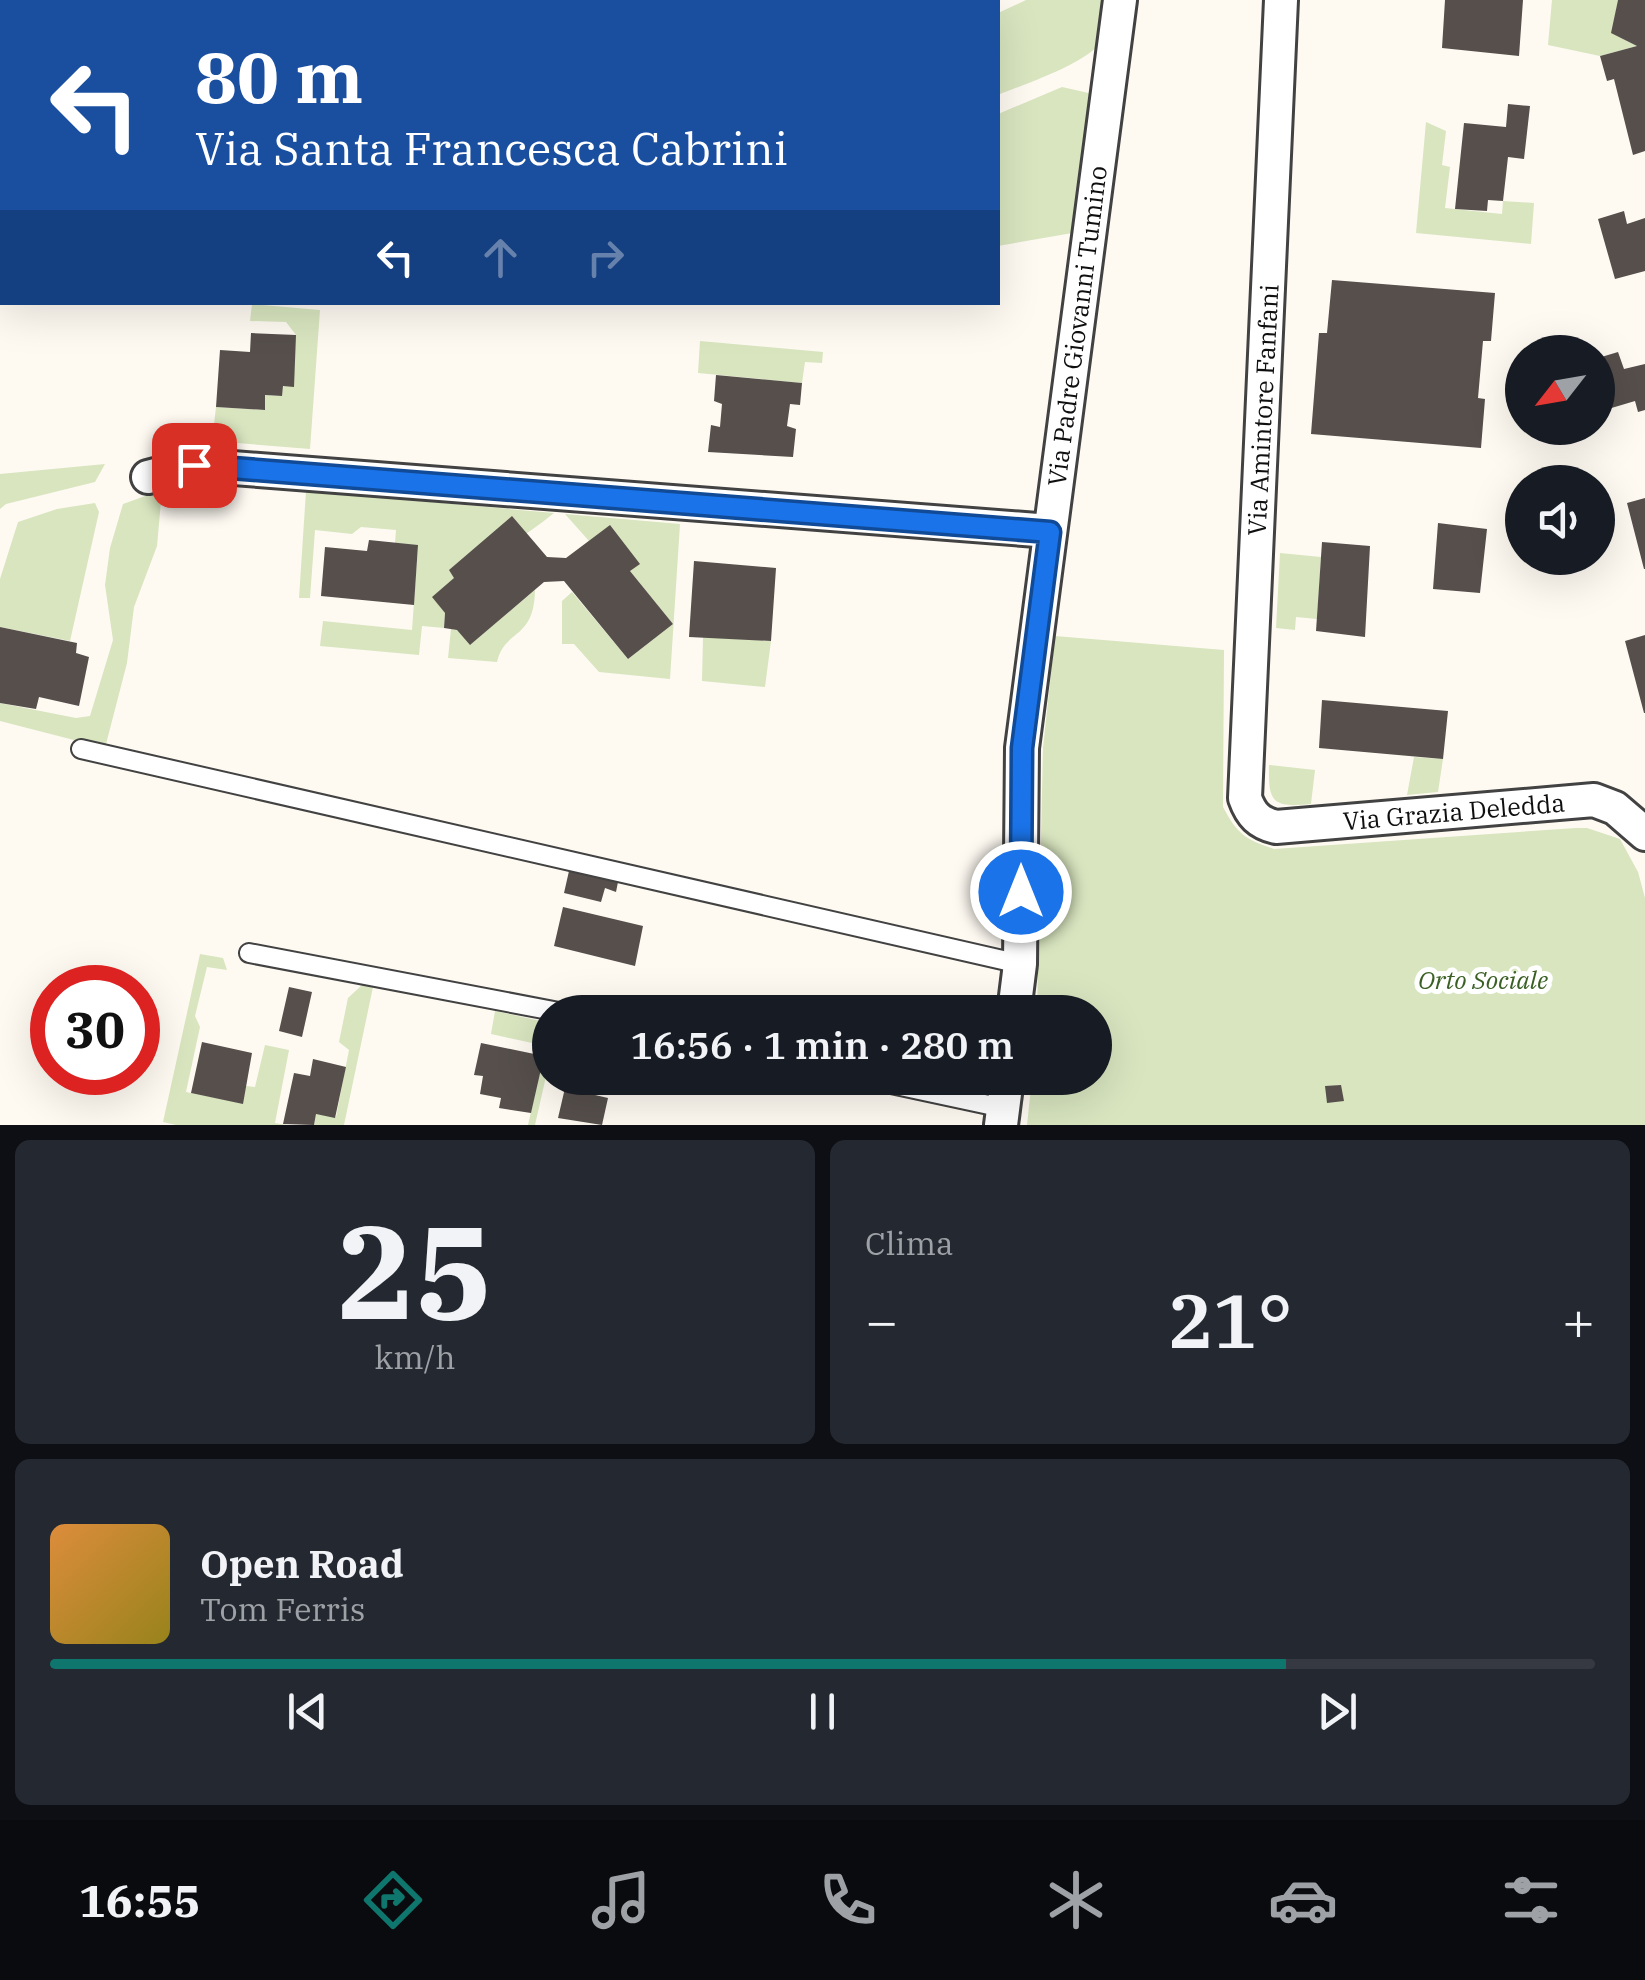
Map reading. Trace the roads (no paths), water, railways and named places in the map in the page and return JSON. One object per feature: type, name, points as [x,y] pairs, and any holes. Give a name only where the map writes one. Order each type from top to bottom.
[{"type":"street","name":"Via Padre Giovanni Tumino","points":[[1016,995],[1020,964],[1022,748],[1120,0]]},
{"type":"street","name":"Via Amintore Fanfani","points":[[1255,818],[1246,798],[1281,0]]},
{"type":"street","points":[[148,478],[194,465],[1050,532]]},
{"type":"street","name":"Via Grazia Deledda","points":[[1255,818],[1276,827],[1594,800],[1615,808],[1645,834]]},
{"type":"lane","points":[[80,749],[1020,964]]},
{"type":"lane","points":[[250,953],[532,1007]]},
{"type":"lane","points":[[959,1095],[1004,1103]]},
{"type":"park label","name":"Orto Sociale","points":[[1483,980]]}]
